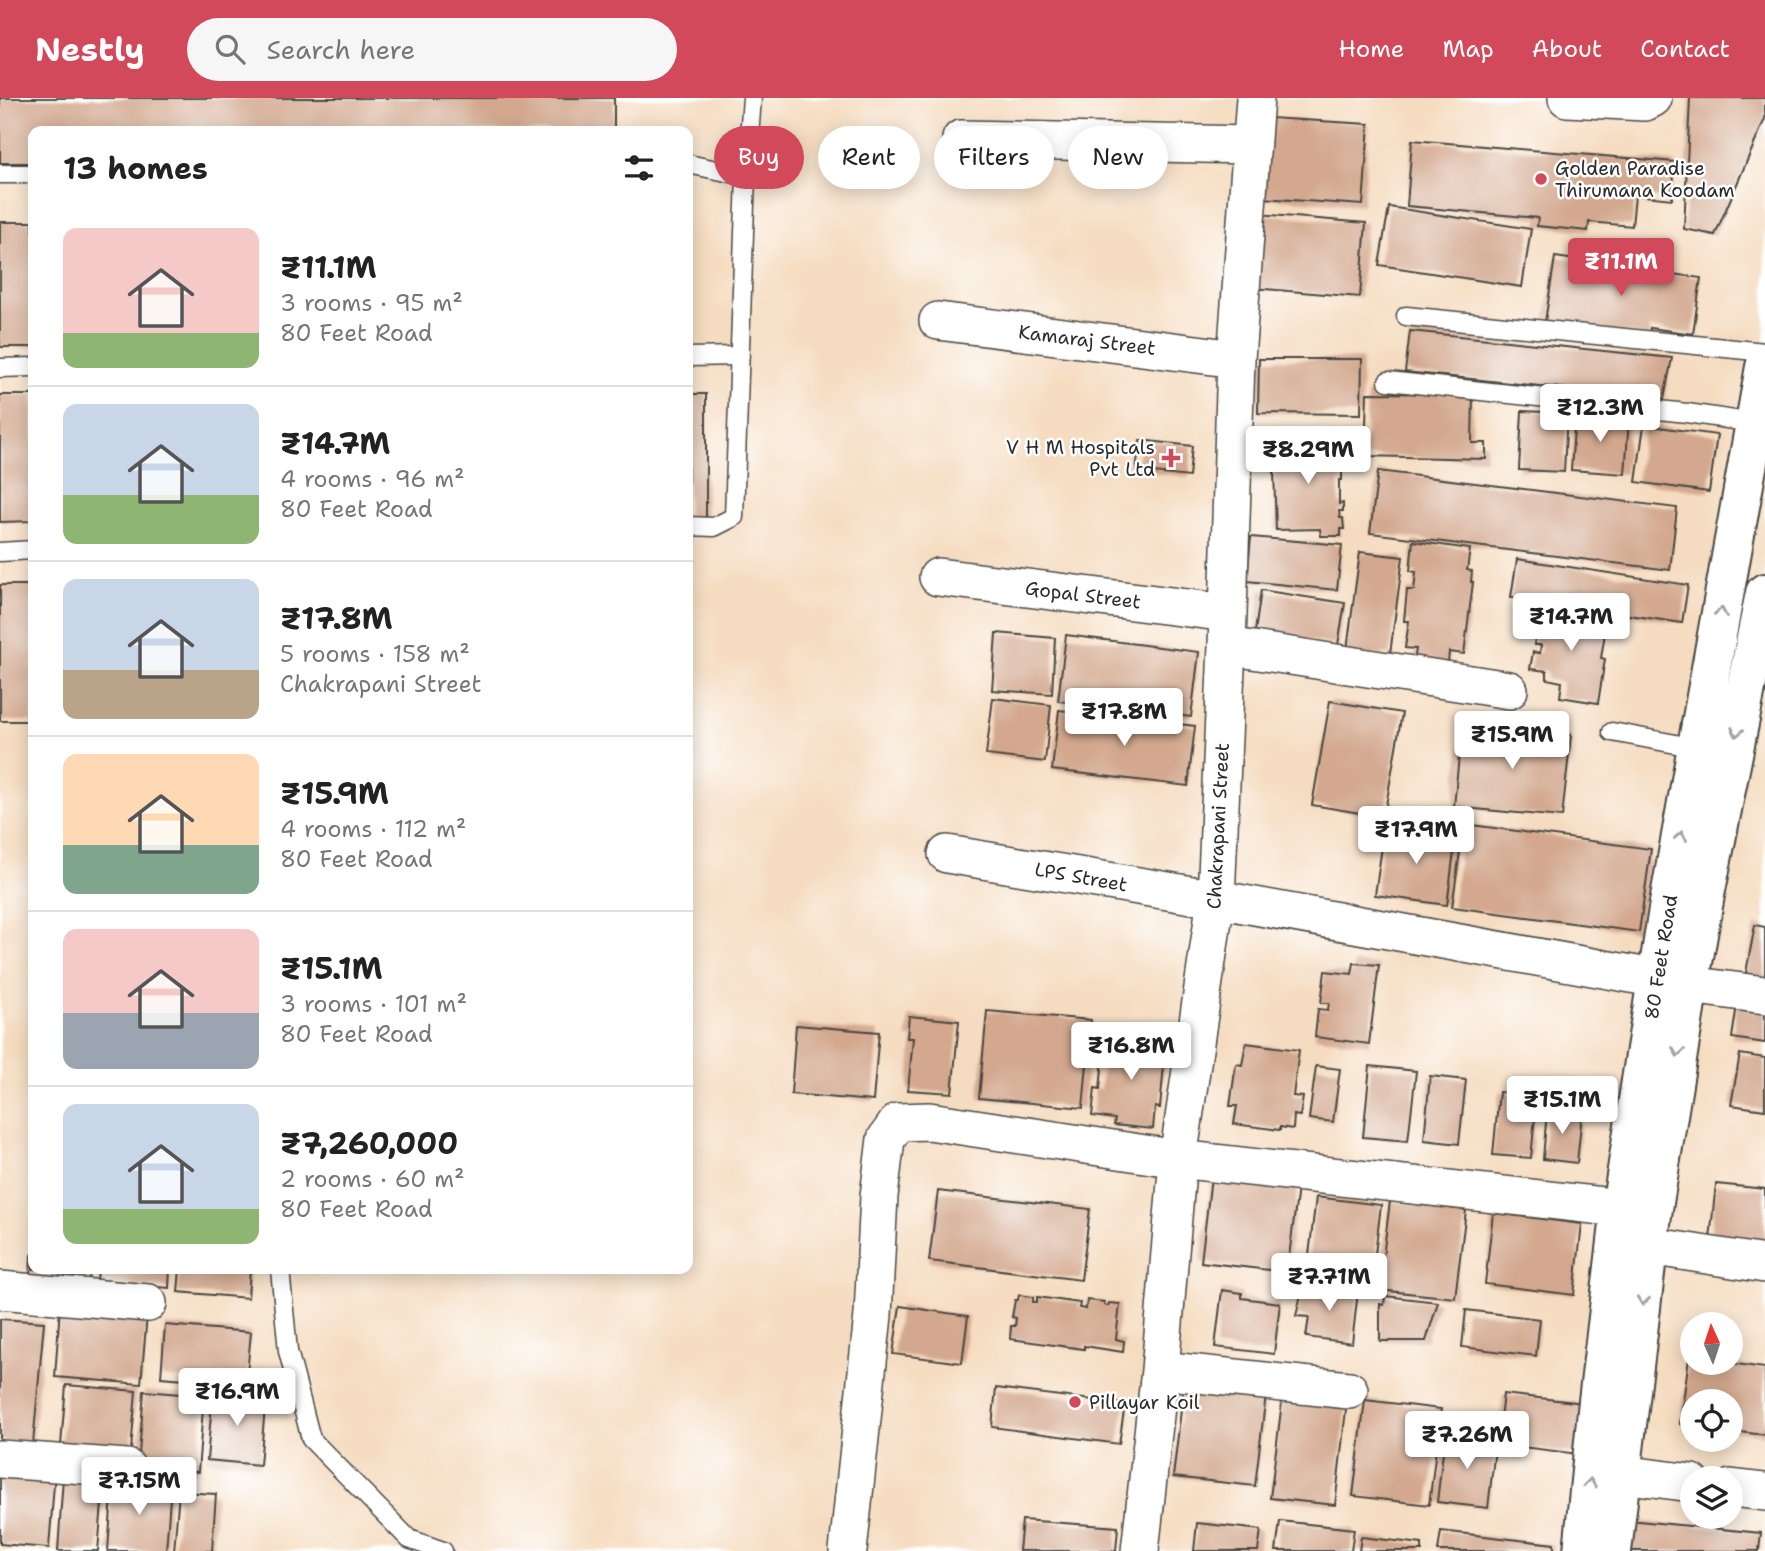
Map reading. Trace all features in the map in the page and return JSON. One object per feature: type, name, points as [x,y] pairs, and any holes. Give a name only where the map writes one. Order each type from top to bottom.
[{"type":"street","name":"Chakrapani Street","points":[[1140,1551],[1160,1370],[1178,1159],[1216,899],[1236,359],[1255,98]]},
{"type":"street","points":[[1567,98],[1645,102],[1653,98]]},
{"type":"street","points":[[1054,141],[1251,145]]},
{"type":"street","name":"Kamaraj Street","points":[[938,321],[1236,359]]},
{"type":"street","name":"80 Feet Road","points":[[1612,1551],[1653,1215],[1674,982],[1669,904],[1765,367]]},
{"type":"street","name":"Gopal Street","points":[[938,577],[1228,629],[1509,690]]},
{"type":"street","name":"80 Feet Road","points":[[1583,1551],[1621,1208],[1674,982],[1704,895],[1765,593]]},
{"type":"street","name":"LPS Street","points":[[947,854],[1216,899],[1674,982],[1765,995]]},
{"type":"street","points":[[848,1551],[873,1315],[884,1150],[886,1139],[898,1122],[929,1121],[1178,1159],[1621,1208]]},
{"type":"street","points":[[1649,1246],[1765,1264]]},
{"type":"street","points":[[0,1290],[148,1303]]},
{"type":"street","points":[[1160,1370],[1349,1390]]},
{"type":"street","points":[[0,1459],[127,1468]]},
{"type":"street","points":[[1621,1474],[1680,1481]]},
{"type":"street","points":[[1743,1489],[1765,1492]]},
{"type":"lane","points":[[750,126],[752,98]]},
{"type":"lane","points":[[693,165],[714,169]]},
{"type":"lane","points":[[0,174],[28,174]]},
{"type":"lane","points":[[693,526],[714,527],[734,517],[746,189]]},
{"type":"lane","points":[[1406,316],[1765,352]]},
{"type":"lane","points":[[693,357],[740,356]]},
{"type":"lane","points":[[0,368],[28,367]]},
{"type":"lane","points":[[1388,381],[1687,413],[1754,423]]},
{"type":"lane","points":[[0,552],[28,551]]},
{"type":"lane","points":[[1612,732],[1697,748]]},
{"type":"lane","points":[[280,1274],[288,1351],[311,1439],[409,1538],[443,1551]]},
{"type":"building","points":[[0,98],[614,98],[614,126],[28,126],[28,163],[0,163]]},
{"type":"building","points":[[1690,98],[1765,98],[1765,119],[1715,235],[1684,229]]},
{"type":"building","points":[[1269,118],[1369,124],[1363,205],[1263,198]]},
{"type":"building","name":"Golden Paradise Thirumana Koodam","points":[[1412,140],[1675,162],[1672,199],[1635,195],[1632,226],[1589,222],[1588,231],[1537,226],[1538,218],[1407,206]]},
{"type":"building","points":[[1389,207],[1531,229],[1522,287],[1379,265]]},
{"type":"building","points":[[1258,214],[1366,223],[1360,297],[1252,288]]},
{"type":"building","points":[[0,222],[28,222],[28,347],[0,347]]},
{"type":"building","points":[[1555,257],[1701,278],[1693,334],[1650,328],[1649,336],[1545,322]]},
{"type":"building","points":[[1410,331],[1672,358],[1664,399],[1405,372]]},
{"type":"building","points":[[1259,359],[1362,359],[1361,414],[1258,413]]},
{"type":"building","points":[[1367,393],[1473,394],[1472,443],[1486,443],[1486,459],[1365,456]]},
{"type":"building","points":[[693,394],[706,394],[706,520],[693,520]]},
{"type":"building","points":[[0,395],[28,395],[28,521],[0,522]]},
{"type":"building","points":[[1522,411],[1567,413],[1564,472],[1519,470]]},
{"type":"building","points":[[1575,415],[1629,419],[1625,474],[1571,470]]},
{"type":"building","points":[[1644,425],[1717,435],[1709,492],[1636,482]]},
{"type":"building","points":[[1140,440],[1192,446],[1189,477],[1136,471]]},
{"type":"building","points":[[1341,440],[1342,480],[1339,480],[1339,504],[1343,503],[1343,511],[1339,511],[1344,529],[1341,529],[1341,536],[1321,536],[1320,529],[1276,530],[1273,442]]},
{"type":"building","points":[[1378,471],[1677,508],[1670,570],[1370,533]]},
{"type":"building","points":[[1251,537],[1342,545],[1337,590],[1247,581]]},
{"type":"building","points":[[1413,541],[1470,549],[1467,570],[1472,571],[1473,582],[1464,654],[1449,652],[1447,673],[1413,669],[1416,649],[1405,648],[1409,621],[1404,621],[1407,590],[1414,590],[1416,572],[1410,571]]},
{"type":"building","points":[[1360,552],[1403,557],[1390,654],[1346,657]]},
{"type":"building","points":[[1517,559],[1688,585],[1682,623],[1511,597]]},
{"type":"building","points":[[0,585],[28,585],[28,721],[0,721]]},
{"type":"building","points":[[1261,590],[1345,603],[1338,645],[1255,632]]},
{"type":"building","points":[[1539,610],[1607,620],[1601,658],[1605,659],[1598,703],[1560,697],[1562,682],[1547,679],[1547,671],[1530,669],[1533,652],[1540,653],[1541,645],[1534,645]]},
{"type":"building","points":[[996,633],[1055,638],[1052,694],[992,690]]},
{"type":"building","points":[[1066,635],[1199,652],[1191,717],[1058,701]]},
{"type":"building","points":[[993,698],[1051,705],[1045,762],[986,755]]},
{"type":"building","points":[[1330,701],[1402,713],[1384,817],[1312,805]]},
{"type":"building","points":[[1059,710],[1195,726],[1188,786],[1052,770]]},
{"type":"building","points":[[1462,724],[1571,735],[1562,817],[1454,807]]},
{"type":"building","points":[[1464,824],[1651,849],[1639,932],[1452,907]]},
{"type":"building","points":[[1385,826],[1456,836],[1447,905],[1375,895]]},
{"type":"building","points":[[1755,925],[1765,927],[1765,982],[1745,978]]},
{"type":"building","points":[[1354,963],[1379,965],[1369,1044],[1315,1037],[1318,1009],[1328,1010],[1329,1003],[1321,1003],[1325,971],[1352,974]]},
{"type":"building","points":[[1738,998],[1765,1003],[1765,1043],[1732,1038]]},
{"type":"building","points":[[987,1011],[1091,1020],[1083,1108],[979,1098]]},
{"type":"building","points":[[909,1016],[959,1021],[952,1093],[908,1090],[913,1038],[907,1038]]},
{"type":"building","points":[[796,1025],[879,1032],[873,1101],[791,1094]]},
{"type":"building","points":[[1105,1038],[1166,1043],[1160,1108],[1155,1107],[1153,1129],[1114,1125],[1115,1119],[1092,1116],[1095,1088],[1100,1089]]},
{"type":"building","points":[[1246,1043],[1299,1050],[1293,1096],[1303,1097],[1300,1116],[1294,1115],[1293,1129],[1234,1124],[1237,1106],[1230,1106],[1236,1064],[1242,1065]]},
{"type":"building","points":[[1740,1054],[1765,1058],[1765,1110],[1731,1105]]},
{"type":"building","points":[[1316,1066],[1340,1069],[1333,1122],[1309,1119]]},
{"type":"building","points":[[1370,1066],[1416,1071],[1408,1141],[1363,1137]]},
{"type":"building","points":[[1430,1076],[1466,1080],[1459,1144],[1424,1140]]},
{"type":"building","points":[[1499,1092],[1537,1096],[1531,1158],[1493,1155]]},
{"type":"building","points":[[1547,1110],[1582,1113],[1577,1163],[1543,1159]]},
{"type":"building","points":[[1212,1169],[1299,1180],[1287,1272],[1201,1262]]},
{"type":"building","points":[[1716,1184],[1765,1189],[1765,1246],[1710,1239]]},
{"type":"building","points":[[938,1191],[1090,1209],[1081,1280],[929,1261]]},
{"type":"building","points":[[1316,1197],[1381,1205],[1371,1287],[1306,1280]]},
{"type":"building","points":[[1390,1201],[1466,1210],[1455,1298],[1379,1290]]},
{"type":"building","points":[[1493,1213],[1582,1224],[1574,1295],[1485,1284]]},
{"type":"building","points":[[30,1274],[90,1274],[89,1280]]},
{"type":"building","points":[[98,1274],[170,1274],[169,1288],[97,1282]]},
{"type":"building","points":[[180,1274],[250,1274],[248,1298],[178,1292]]},
{"type":"building","points":[[1303,1286],[1358,1291],[1352,1343],[1306,1337],[1309,1317],[1296,1316]]},
{"type":"building","points":[[1222,1290],[1242,1293],[1242,1298],[1280,1303],[1274,1354],[1215,1347]]},
{"type":"building","points":[[1019,1295],[1033,1297],[1033,1302],[1037,1302],[1037,1297],[1080,1303],[1079,1308],[1086,1309],[1087,1300],[1104,1302],[1104,1305],[1108,1306],[1109,1303],[1120,1304],[1116,1339],[1124,1341],[1123,1352],[1010,1339],[1011,1326],[1015,1326],[1016,1318],[1012,1317],[1015,1300],[1018,1300]]},
{"type":"building","points":[[1385,1296],[1438,1302],[1426,1341],[1380,1341],[1380,1304],[1384,1305]]},
{"type":"building","points":[[900,1306],[968,1316],[962,1363],[893,1354]]},
{"type":"building","points":[[60,1307],[147,1315],[141,1384],[55,1377]]},
{"type":"building","points":[[1466,1310],[1540,1319],[1536,1356],[1462,1347]]},
{"type":"building","points":[[0,1319],[44,1322],[33,1444],[0,1441]]},
{"type":"building","points":[[165,1325],[251,1332],[246,1384],[161,1377]]},
{"type":"building","points":[[1743,1365],[1765,1368],[1765,1435],[1743,1432],[1743,1389],[1685,1389],[1687,1376],[1743,1376]]},
{"type":"building","points":[[66,1385],[136,1391],[130,1462],[60,1457]]},
{"type":"building","points":[[1184,1385],[1266,1394],[1255,1486],[1173,1477]]},
{"type":"building","points":[[996,1388],[1125,1404],[1119,1444],[992,1427]]},
{"type":"building","points":[[144,1391],[204,1396],[198,1472],[138,1467]]},
{"type":"building","points":[[213,1391],[266,1395],[260,1465],[207,1460]]},
{"type":"building","points":[[1283,1394],[1347,1401],[1335,1505],[1270,1498]]},
{"type":"building","points":[[1503,1394],[1584,1403],[1578,1454],[1497,1444]]},
{"type":"building","points":[[1365,1400],[1441,1409],[1429,1505],[1353,1496]]},
{"type":"building","points":[[1445,1435],[1496,1440],[1488,1508],[1437,1502]]},
{"type":"building","points":[[0,1467],[55,1471],[49,1548],[0,1544]]},
{"type":"building","points":[[63,1477],[104,1480],[98,1551],[58,1551]]},
{"type":"building","points":[[113,1480],[171,1485],[166,1551],[108,1551]]},
{"type":"building","points":[[179,1492],[216,1494],[212,1551],[174,1551]]},
{"type":"building","points":[[1022,1520],[1118,1527],[1116,1551],[1019,1551]]},
{"type":"building","points":[[1628,1520],[1680,1525],[1680,1529],[1761,1533],[1759,1551],[1625,1551]]},
{"type":"building","points":[[1280,1521],[1354,1529],[1351,1551],[1276,1551]]},
{"type":"building","points":[[1197,1523],[1261,1530],[1258,1551],[1194,1551]]},
{"type":"building","points":[[1441,1531],[1554,1544],[1554,1551],[1438,1551]]},
{"type":"building","points":[[1361,1537],[1422,1544],[1422,1551],[1359,1551]]},
{"type":"place","name":"Golden Paradise Thirumana Koodam","points":[[1541,179]]},
{"type":"place","name":"V H M Hospitals Pvt Ltd","points":[[1171,458]]},
{"type":"place","name":"Pillayar Koil","points":[[1075,1402]]}]
